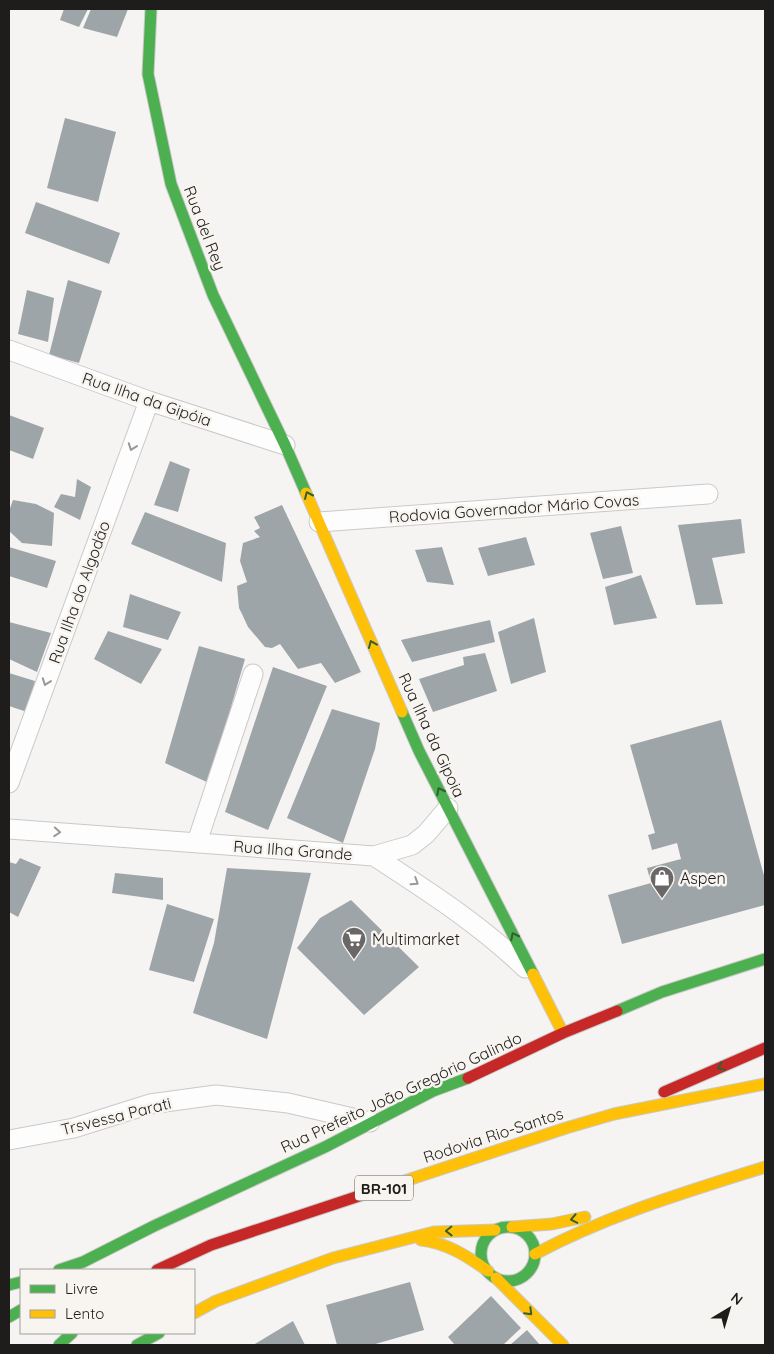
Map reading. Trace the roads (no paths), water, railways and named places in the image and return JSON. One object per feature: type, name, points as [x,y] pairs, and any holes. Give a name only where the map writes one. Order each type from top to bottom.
[{"type":"main road","name":"Rua del Rey","points":[[151,9],[148,74],[172,184],[213,295],[286,444]]},
{"type":"main road","name":"Rua Ilha da Gipoia","points":[[286,444],[419,751],[563,1033]]},
{"type":"main road","name":"Rua Prefeito João Gregório Galindo","points":[[62,1269],[83,1262],[154,1226],[325,1146],[433,1091],[465,1079],[563,1033],[662,992],[765,959]]},
{"type":"main road","name":"Rodovia Rio-Santos","points":[[614,1114],[765,1048]]},
{"type":"main road","name":"Rodovia Rio-Santos","points":[[159,1269],[211,1245],[566,1128],[614,1114],[765,1084]]},
{"type":"main road","points":[[495,1230],[488,1235],[482,1250],[482,1258],[492,1275],[504,1280],[519,1278],[526,1274],[534,1260],[560,1240],[640,1207],[765,1167]]},
{"type":"main road","points":[[195,1312],[216,1301],[333,1258],[403,1239],[434,1232],[495,1230],[552,1224],[640,1207]]},
{"type":"main road","points":[[512,1227],[528,1235],[533,1243],[535,1280]]},
{"type":"main road","points":[[403,1239],[428,1241],[447,1246],[468,1256],[492,1275],[564,1345]]},
{"type":"main road","points":[[74,1269],[83,1262]]},
{"type":"main road","points":[[542,1308],[564,1345]]},
{"type":"main road","points":[[9,1317],[20,1311]]},
{"type":"main road","points":[[59,1345],[71,1334]]},
{"type":"main road","points":[[137,1345],[157,1334]]},
{"type":"street","name":"Rua Ilha da Gipóia","points":[[9,350],[149,401],[286,444]]},
{"type":"street","name":"Rua Ilha do Algodão","points":[[9,783],[149,401]]},
{"type":"street","name":"Rodovia Governador Mário Covas","points":[[319,522],[708,494]]},
{"type":"street","points":[[197,842],[253,674]]},
{"type":"street","points":[[374,856],[412,845],[426,834],[448,808]]},
{"type":"street","name":"Rua Ilha Grande","points":[[9,829],[374,856],[424,888],[473,923],[517,960],[536,979]]},
{"type":"street","name":"Trsvessa Parati","points":[[9,1140],[74,1128],[150,1104],[216,1095],[288,1103],[370,1122]]},
{"type":"place","name":"Aspen","points":[[662,899]]},
{"type":"place","name":"Multimarket","points":[[354,960]]}]
